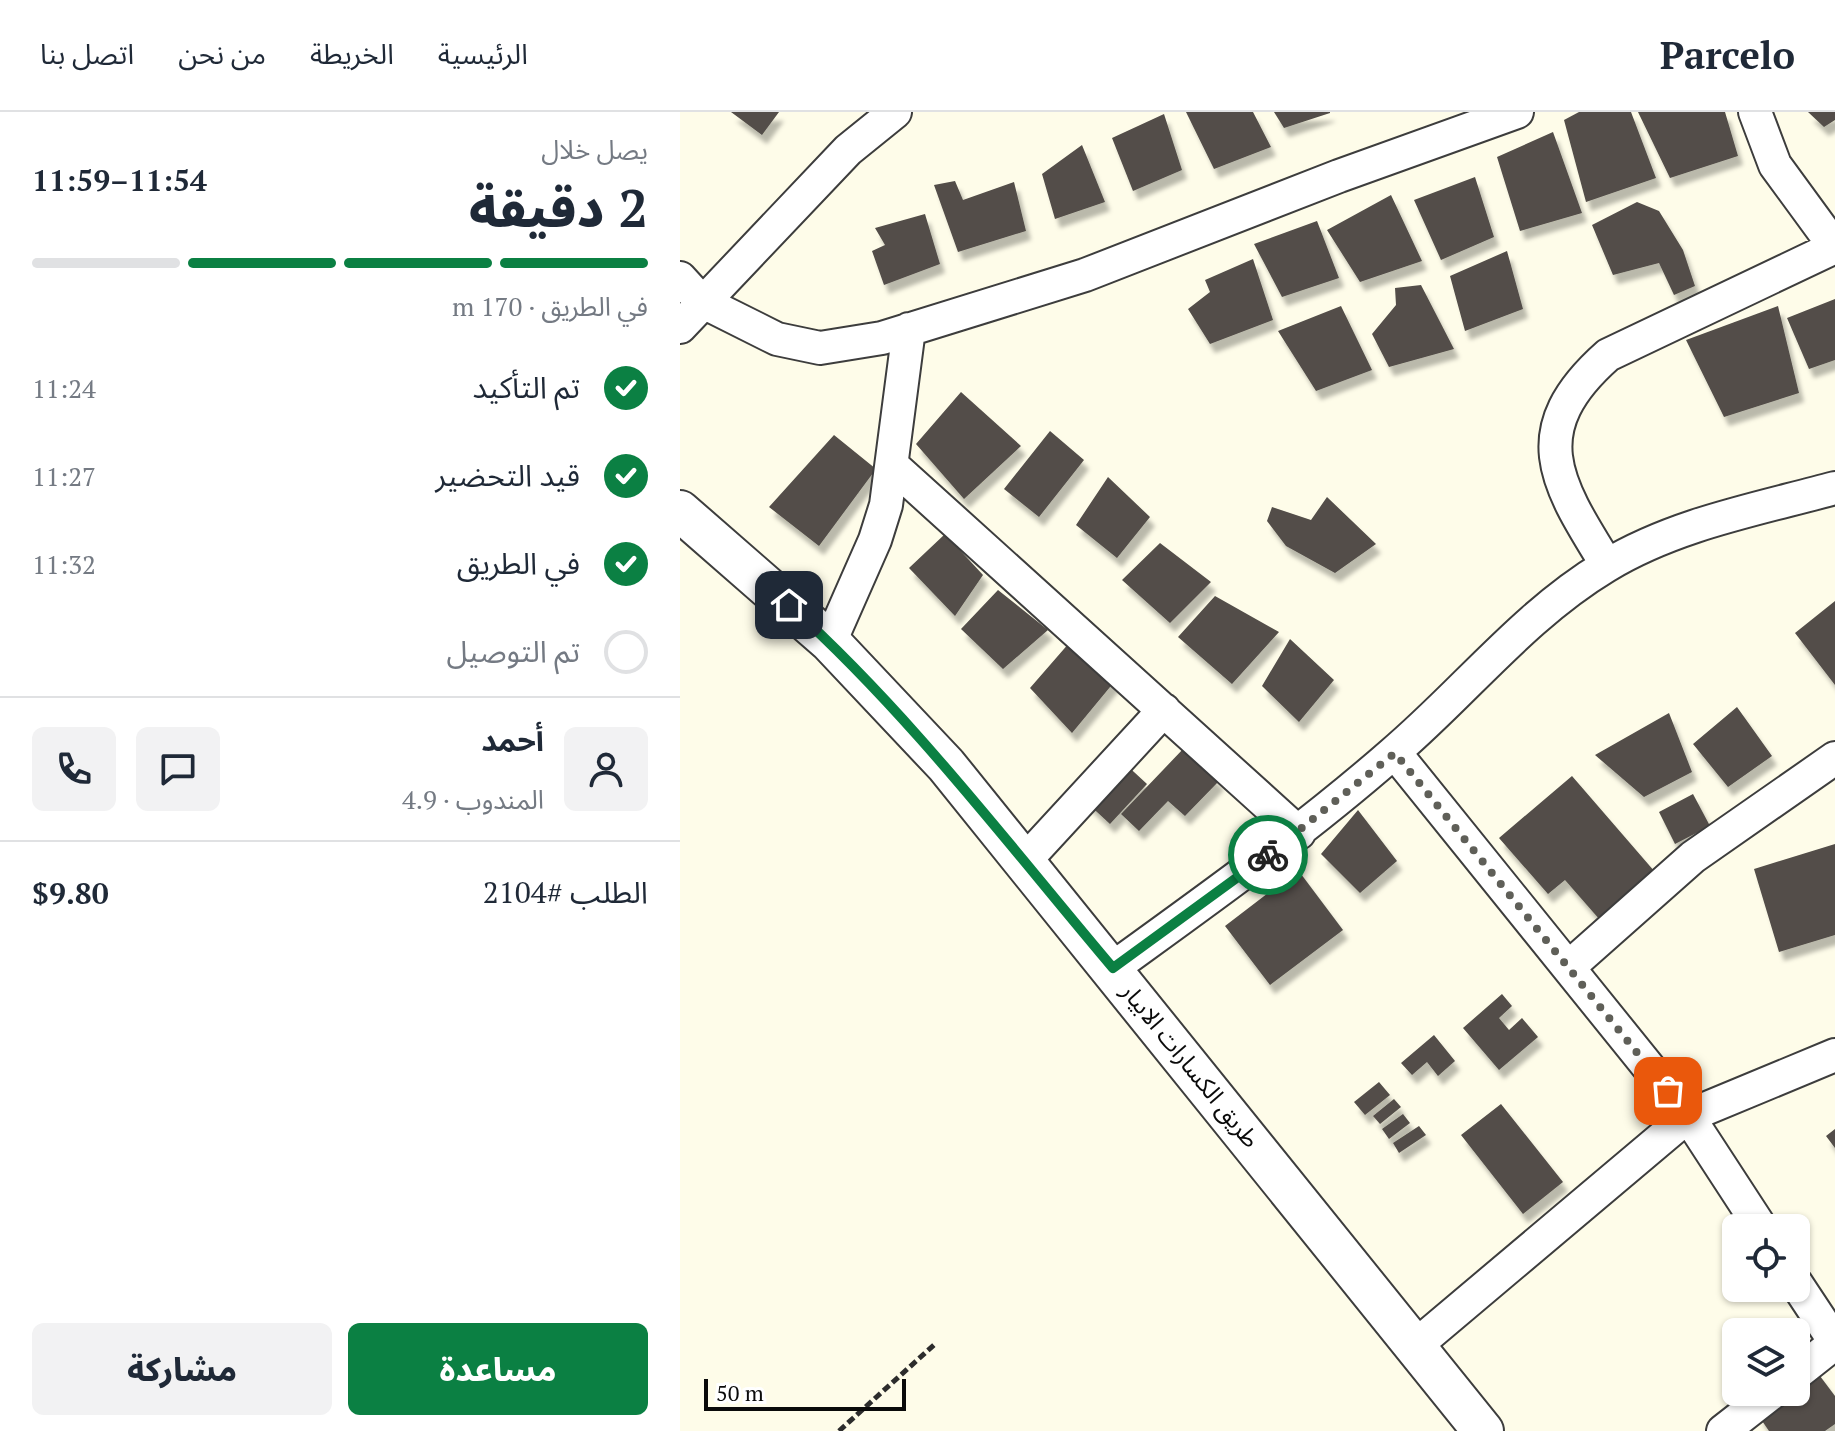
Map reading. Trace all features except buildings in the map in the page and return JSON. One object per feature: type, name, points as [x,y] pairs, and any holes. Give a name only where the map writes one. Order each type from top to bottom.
[{"type":"street","points":[[680,327],[690,290],[895,112]]},
{"type":"street","points":[[690,290],[777,339],[820,348],[882,338],[1085,275],[1339,176],[1517,112]]},
{"type":"street","points":[[1607,565],[1565,498],[1555,462],[1560,417],[1583,376],[1608,355],[1835,247],[1775,165],[1755,112]]},
{"type":"street","points":[[830,642],[875,540],[886,505],[909,329]]},
{"type":"street","points":[[892,465],[1299,833]]},
{"type":"street","points":[[1113,968],[1299,833],[1395,753],[1548,606],[1607,565],[1681,530],[1835,488]]},
{"type":"street","name":"طريق الكسارات الابيار","points":[[680,511],[830,642],[946,765],[1023,863],[1113,968],[1483,1431]]},
{"type":"street","points":[[1023,863],[1164,710]]},
{"type":"street","points":[[1395,753],[1688,1116],[1752,1214]]},
{"type":"street","points":[[1570,966],[1693,857],[1835,758]]},
{"type":"street","points":[[1414,1347],[1688,1116],[1835,1055]]},
{"type":"street","points":[[1808,1302],[1835,1343],[1810,1363]]},
{"type":"street","points":[[1723,1431],[1755,1406]]},
{"type":"path","points":[[839,1431],[935,1344]]},
{"type":"way so far","points":[[1268,855],[1395,753],[1668,1091]]},
{"type":"route","points":[[789,605],[830,642],[946,765],[1023,863],[1113,968],[1268,855]]}]
